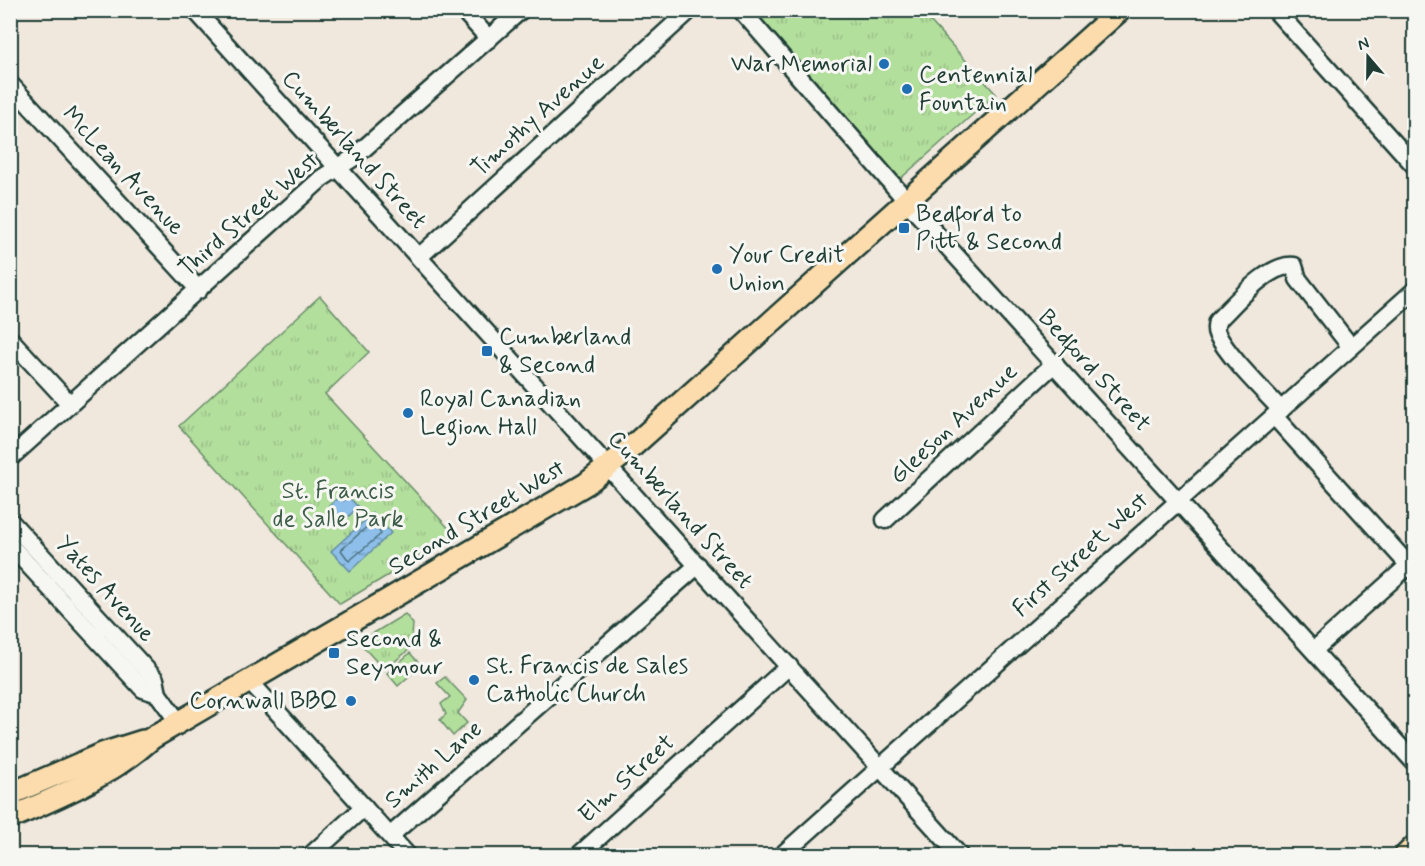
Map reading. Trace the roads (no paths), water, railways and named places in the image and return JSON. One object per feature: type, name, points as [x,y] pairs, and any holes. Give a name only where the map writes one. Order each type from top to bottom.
[{"type":"main road","name":"Second Street West","points":[[10,818],[115,769],[152,738],[586,484],[1120,10]]},
{"type":"main road","name":"Second Street West","points":[[10,794],[105,753],[152,738]]},
{"type":"main road","points":[[1405,855],[1414,847]]},
{"type":"street","name":"Cumberland Street","points":[[195,10],[960,855]]},
{"type":"street","points":[[463,10],[489,39]]},
{"type":"street","name":"Third Street West","points":[[10,458],[322,178],[353,158],[521,10]]},
{"type":"street","name":"Timothy Avenue","points":[[419,257],[690,10]]},
{"type":"street","name":"Bedford Street","points":[[741,10],[907,201],[1414,762]]},
{"type":"street","points":[[1275,10],[1414,165]]},
{"type":"street","name":"McLean Avenue","points":[[10,84],[199,290]]},
{"type":"street","points":[[1314,650],[1412,568],[1277,413],[1216,333],[1215,327],[1217,321],[1272,270],[1285,265],[1294,266],[1298,279],[1351,347]]},
{"type":"street","name":"First Street West","points":[[781,855],[1414,291]]},
{"type":"street","points":[[10,339],[70,404]]},
{"type":"street","name":"Gleeson Avenue","points":[[885,520],[1055,363]]},
{"type":"street","name":"Yates Avenue","points":[[10,521],[21,549],[92,622],[143,689],[158,694],[179,723]]},
{"type":"street","name":"Smith Lane","points":[[391,835],[698,565]]},
{"type":"street","name":"Elm Street","points":[[578,855],[789,666]]},
{"type":"street","points":[[251,682],[408,855]]},
{"type":"street","points":[[310,855],[364,807]]},
{"type":"water","points":[[344,492],[358,507],[343,522],[329,506]]},
{"type":"water","points":[[373,513],[391,533],[350,571],[331,551]]},
{"type":"place","name":"War Memorial","points":[[884,64]]},
{"type":"place","name":"Centennial Fountain","points":[[907,89]]},
{"type":"place","name":"Bedford to Pitt & Second","points":[[904,228]]},
{"type":"place","name":"Your Credit Union","points":[[717,269]]},
{"type":"place","name":"Cumberland & Second","points":[[487,351]]},
{"type":"place","name":"Royal Canadian Legion Hall","points":[[408,413]]},
{"type":"place","name":"Second & Seymour","points":[[334,653]]},
{"type":"place","name":"St. Francis de Sales Catholic Church","points":[[474,680]]},
{"type":"place","name":"Cornwall BBQ","points":[[351,701]]},
{"type":"park label","name":"St. Francis de Salle Park","points":[[338,505]]}]
